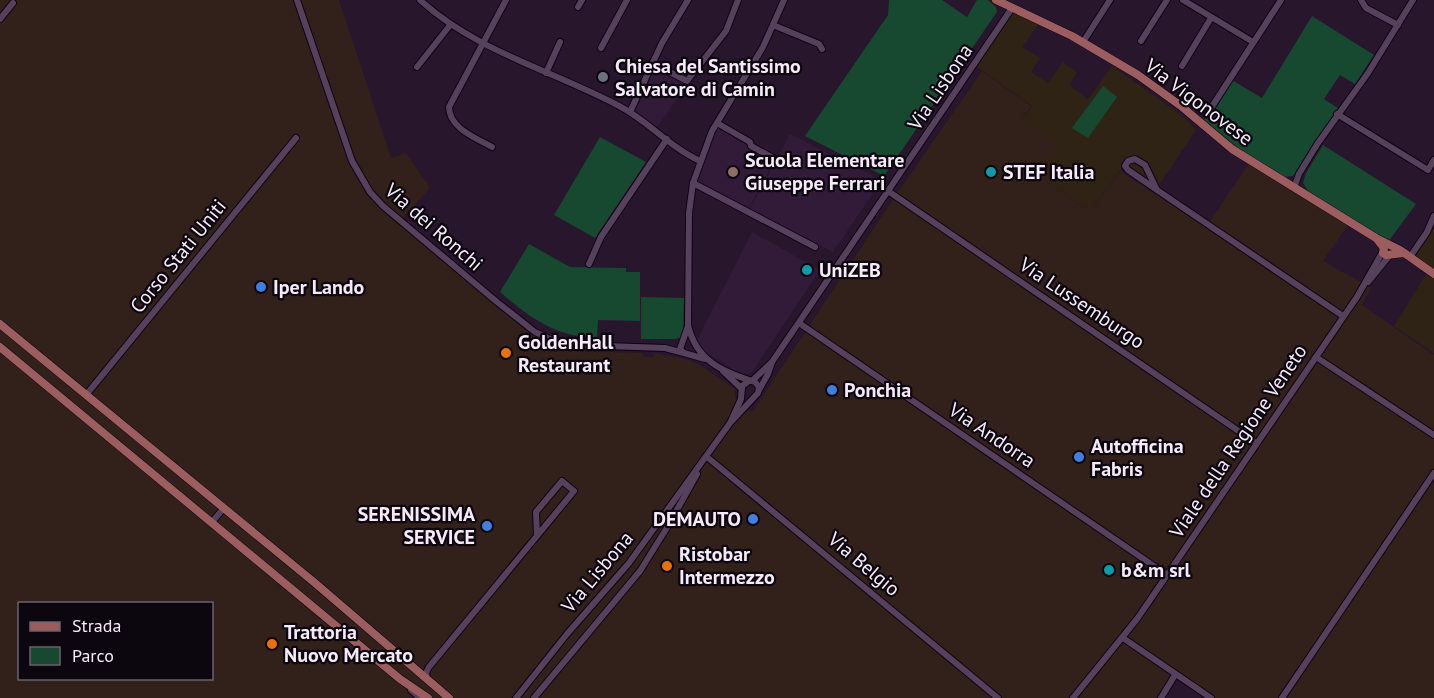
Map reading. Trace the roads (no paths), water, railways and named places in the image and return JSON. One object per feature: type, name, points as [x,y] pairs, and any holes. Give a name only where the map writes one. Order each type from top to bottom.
[{"type":"main road","name":"Via Vigonovese","points":[[996,0],[1083,42],[1161,90],[1232,149],[1376,238],[1389,250],[1407,255],[1434,274]]},
{"type":"main road","points":[[0,324],[315,583],[449,698]]},
{"type":"main road","points":[[0,347],[400,679],[428,698]]},
{"type":"street","name":"Via dei Ronchi","points":[[297,0],[352,161],[370,192],[383,206],[497,303],[535,332],[550,339],[577,345],[665,348],[707,359]]},
{"type":"street","points":[[492,147],[457,125],[449,113],[452,101],[506,0]]},
{"type":"street","points":[[601,48],[626,3],[617,0]]},
{"type":"street","points":[[630,112],[652,63],[688,0]]},
{"type":"street","points":[[652,63],[687,81],[726,31],[738,0]]},
{"type":"street","points":[[688,325],[680,349],[686,353],[693,352],[694,344],[688,325],[689,213],[693,183],[717,123],[759,54],[784,0]]},
{"type":"street","points":[[1083,42],[1110,0]]},
{"type":"street","points":[[1141,41],[1167,0]]},
{"type":"street","points":[[1183,0],[1253,42]]},
{"type":"street","points":[[1361,0],[1366,8],[1398,26]]},
{"type":"street","points":[[1291,186],[1337,114],[1359,86],[1413,0]]},
{"type":"street","points":[[421,1],[451,24],[484,43],[630,112],[700,161]]},
{"type":"street","points":[[1211,108],[1280,1]]},
{"type":"street","points":[[0,19],[13,3]]},
{"type":"street","name":"Via Lisbona","points":[[730,423],[744,383],[751,380],[772,362],[1012,8]]},
{"type":"street","points":[[1182,66],[1211,18]]},
{"type":"street","points":[[417,67],[451,24]]},
{"type":"street","points":[[773,25],[819,44],[822,49]]},
{"type":"street","points":[[546,73],[562,44]]},
{"type":"street","points":[[1337,114],[1428,170],[1434,160]]},
{"type":"street","points":[[717,123],[775,159]]},
{"type":"street","name":"Corso Stati Uniti","points":[[86,395],[296,138]]},
{"type":"street","points":[[589,264],[606,230],[667,139]]},
{"type":"street","points":[[1157,189],[1145,165],[1135,159],[1128,161],[1125,166],[1128,170],[1343,315]]},
{"type":"street","points":[[693,183],[815,247]]},
{"type":"street","name":"Via Lussemburgo","points":[[888,191],[1256,443]]},
{"type":"street","points":[[1407,255],[1427,232],[1434,216]]},
{"type":"street","name":"Viale della Regione Veneto","points":[[1073,698],[1123,638],[1389,250]]},
{"type":"street","name":"Via Andorra","points":[[799,323],[1167,574]]},
{"type":"street","points":[[682,342],[686,339],[694,344],[707,359],[722,369],[758,384],[759,390]]},
{"type":"street","name":"Via dei Ronchi","points":[[665,348],[682,342]]},
{"type":"street","points":[[1316,357],[1434,435]]},
{"type":"street","name":"Via Lisbona","points":[[536,698],[640,571],[669,526],[701,466],[730,423],[755,396],[772,362]]},
{"type":"street","points":[[722,369],[748,397],[755,396]]},
{"type":"street","name":"Via Belgio","points":[[707,457],[998,698]]},
{"type":"street","name":"Via Lisbona","points":[[516,698],[567,634],[629,563],[683,486],[701,466]]},
{"type":"street","points":[[1282,698],[1434,473]]},
{"type":"street","points":[[456,698],[430,682],[426,674],[429,667],[537,536],[574,491],[561,481],[536,512],[537,536]]},
{"type":"street","points":[[212,522],[224,509]]},
{"type":"street","points":[[629,563],[640,571]]},
{"type":"street","points":[[567,634],[579,645]]},
{"type":"street","points":[[1123,638],[1211,698]]},
{"type":"street","points":[[414,668],[423,670],[429,667]]},
{"type":"street","points":[[1161,698],[1175,675]]},
{"type":"street","points":[[400,679],[420,698]]},
{"type":"place","name":"Chiesa del Santissimo Salvatore di Camin","points":[[603,77]]},
{"type":"place","name":"Scuola Elementare Giuseppe Ferrari","points":[[733,172]]},
{"type":"place","name":"STEF Italia","points":[[991,172]]},
{"type":"place","name":"UniZEB","points":[[807,270]]},
{"type":"place","name":"Iper Lando","points":[[261,287]]},
{"type":"place","name":"GoldenHall Restaurant","points":[[506,353]]},
{"type":"place","name":"Ponchia","points":[[832,390]]},
{"type":"place","name":"Autofficina Fabris","points":[[1079,457]]},
{"type":"place","name":"DEMAUTO","points":[[753,519]]},
{"type":"place","name":"SERENISSIMA SERVICE","points":[[487,526]]},
{"type":"place","name":"Ristobar Intermezzo","points":[[667,566]]},
{"type":"place","name":"b&m srl","points":[[1109,570]]},
{"type":"place","name":"Trattoria Nuovo Mercato","points":[[272,644]]}]
